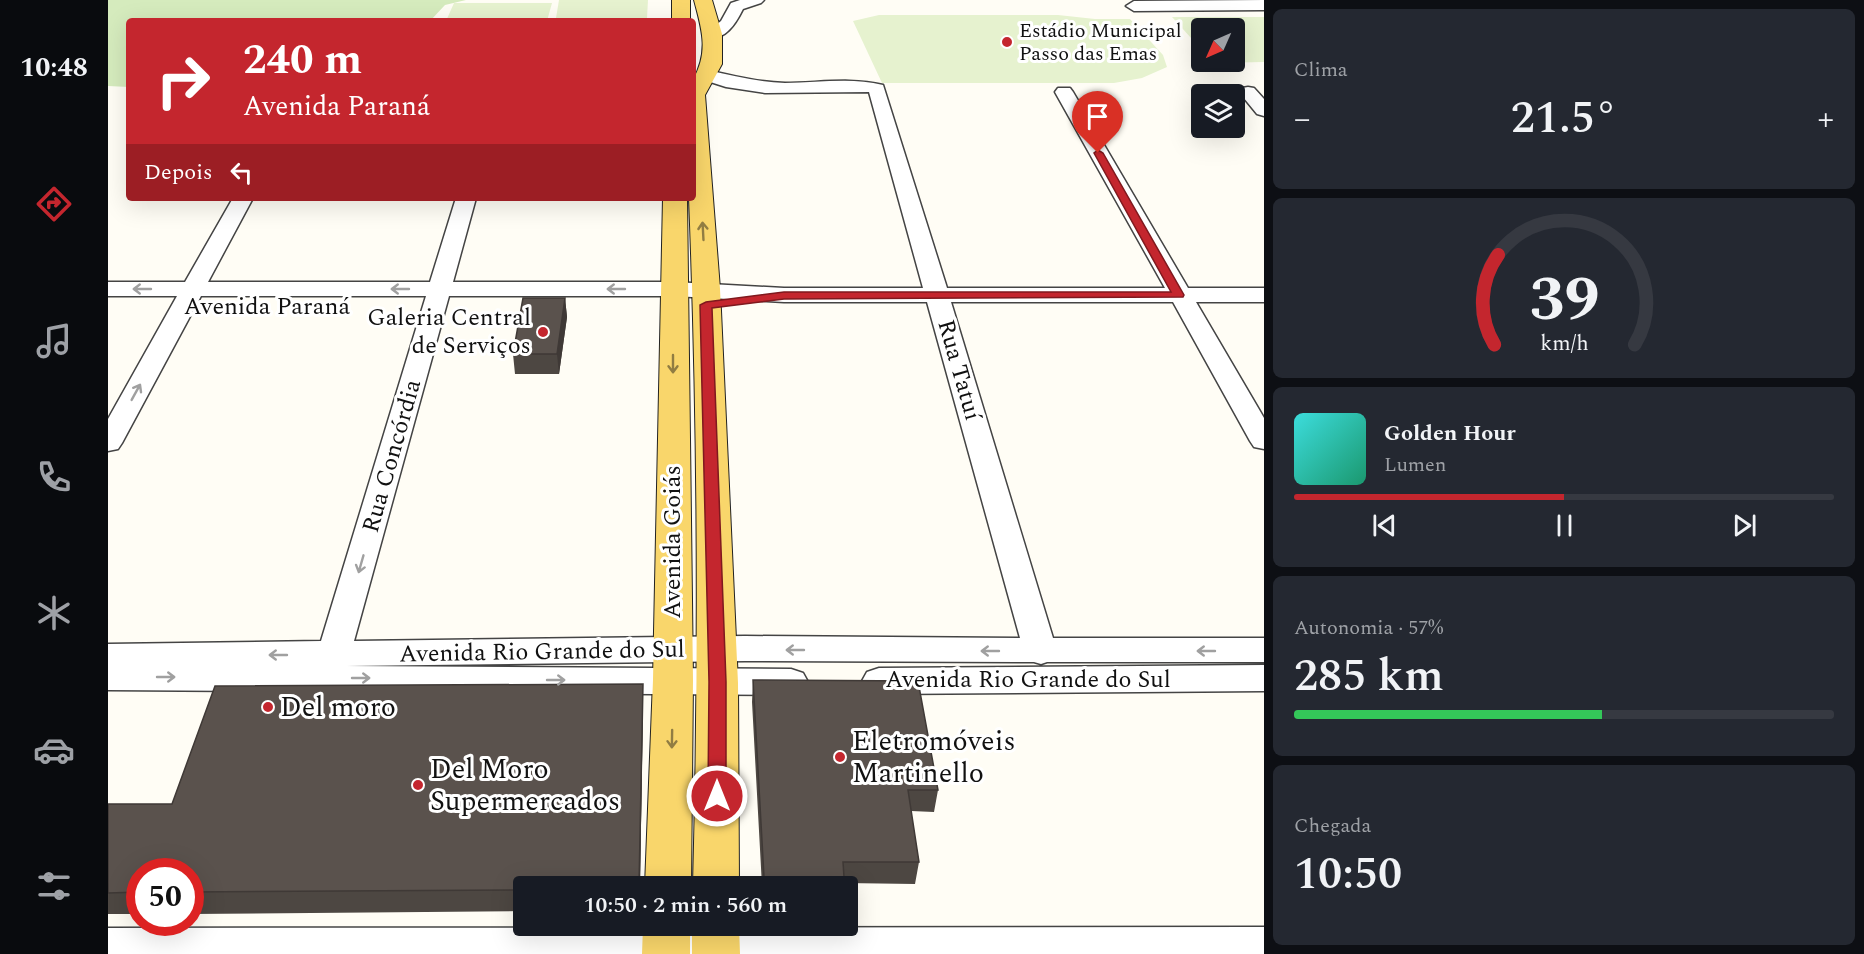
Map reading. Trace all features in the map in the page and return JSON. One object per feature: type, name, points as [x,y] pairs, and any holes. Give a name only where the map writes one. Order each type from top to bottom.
[{"type":"main road","points":[[681,0],[681,18]]},
{"type":"main road","name":"Avenida Goiás","points":[[696,91],[700,75],[712,64],[706,36],[703,0]]},
{"type":"main road","name":"Avenida Goiás","points":[[696,113],[706,297],[717,666],[716,876]]},
{"type":"main road","name":"Avenida Goiás","points":[[668,876],[673,665],[675,201]]},
{"type":"street","points":[[706,36],[727,24],[737,6],[756,0]]},
{"type":"street","points":[[1134,6],[1264,5]]},
{"type":"street","name":"Rua Tatuí","points":[[700,75],[749,86],[865,86],[877,89],[1041,652]]},
{"type":"street","points":[[1064,92],[1264,441]]},
{"type":"street","points":[[1248,92],[1264,110]]},
{"type":"street","points":[[108,443],[241,201]]},
{"type":"street","name":"Rua Concórdia","points":[[331,667],[465,201]]},
{"type":"street","name":"Avenida Paraná","points":[[108,289],[189,298],[1264,295]]},
{"type":"street","name":"Avenida Paraná","points":[[108,307],[189,298]]},
{"type":"street","name":"Avenida Rio Grande do Sul","points":[[108,677],[331,667],[717,666],[1041,652],[1264,650]]},
{"type":"street","name":"Avenida Rio Grande do Sul","points":[[108,656],[331,667]]},
{"type":"street","name":"Avenida Rio Grande do Sul","points":[[717,666],[836,682],[1264,678]]},
{"type":"street","points":[[108,947],[666,942],[1264,946]]},
{"type":"green space","points":[[108,0],[466,0],[445,5],[433,18],[126,18],[126,87],[108,86]]},
{"type":"green space","points":[[559,0],[648,0],[647,18],[556,18]]},
{"type":"green space","points":[[454,3],[552,3],[548,18],[447,18]]},
{"type":"green space","name":"Estádio Municipal Passo das Emas","points":[[879,15],[1058,15],[1095,19],[1130,19],[1163,55],[1167,67],[1142,78],[1114,83],[882,83],[853,21]]},
{"type":"green space","points":[[1172,17],[1264,17],[1264,62],[1245,62],[1245,18],[1191,18],[1191,38]]},
{"type":"building","points":[[523,298],[565,298],[557,354],[513,354]]},
{"type":"building","name":"Eletromóveis Martinello","points":[[753,680],[918,681],[938,790],[908,790],[919,862],[843,862],[844,876],[764,876]]},
{"type":"building","name":"Del Moro Supermercados","points":[[643,684],[639,876],[513,876],[513,890],[204,892],[204,858],[126,858],[126,892],[108,893],[108,804],[172,804],[215,686]]},
{"type":"place","name":"Estádio Municipal Passo das Emas","points":[[1007,42]]},
{"type":"place","name":"Galeria Central de Serviços","points":[[543,332]]},
{"type":"place","name":"Del moro","points":[[268,707]]},
{"type":"place","name":"Eletromóveis Martinello","points":[[840,757]]},
{"type":"place","name":"Del Moro Supermercados","points":[[418,785]]},
{"type":"route","points":[[717,796],[718,682],[706,305],[784,295],[1179,295],[1098,153]]}]
